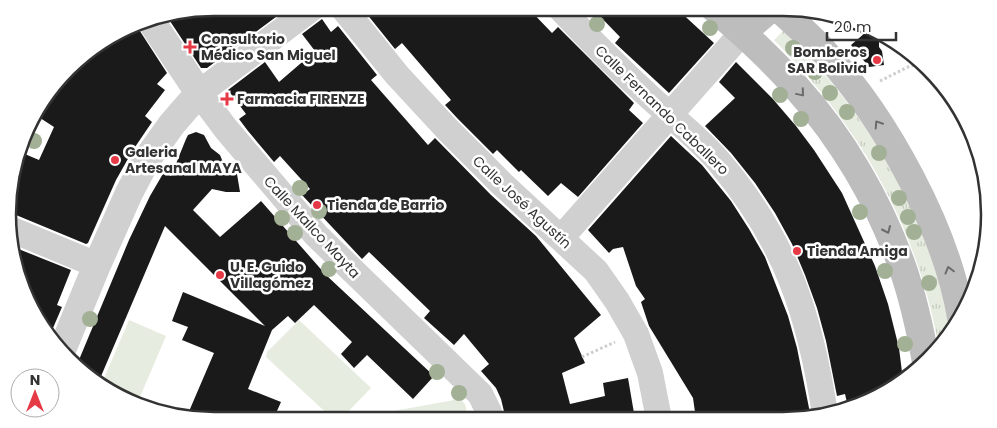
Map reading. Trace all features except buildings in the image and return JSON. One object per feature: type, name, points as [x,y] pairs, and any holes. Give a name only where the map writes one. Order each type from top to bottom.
[{"type":"main road","points":[[723,16],[760,49],[808,101],[830,128],[867,186],[902,266],[918,318],[924,353]]},
{"type":"main road","points":[[742,33],[762,16]]},
{"type":"main road","points":[[787,16],[828,56],[859,94],[897,153],[914,185],[946,261],[957,306]]},
{"type":"street","points":[[65,344],[129,193],[147,159],[172,124],[199,93],[301,16]]},
{"type":"street","name":"Calle José Agustín","points":[[349,16],[397,75],[446,129],[596,271],[617,301],[636,334],[650,373],[658,412]]},
{"type":"street","name":"Calle Fernando Caballero","points":[[568,16],[596,46],[719,162],[755,207],[780,252],[798,296],[810,334],[824,408]]},
{"type":"street","name":"Calle Mallco Mayta","points":[[154,26],[199,93],[226,129],[316,235],[480,394],[489,412]]},
{"type":"street","points":[[561,238],[742,33]]},
{"type":"street","points":[[17,232],[97,265]]},
{"type":"path","points":[[878,82],[914,65]]},
{"type":"path","points":[[582,357],[622,340]]},
{"type":"green space","points":[[784,30],[814,62],[868,132],[891,169],[911,208],[941,290],[948,322],[937,338],[929,302],[916,260],[900,219],[880,180],[858,143],[833,108],[805,73],[774,40]]},
{"type":"green space","points":[[129,320],[166,336],[140,398],[104,378]]},
{"type":"green space","points":[[299,320],[371,388],[348,412],[325,412],[266,357],[267,352]]},
{"type":"green space","points":[[460,399],[465,404],[467,412],[388,412]]},
{"type":"place","name":"Consultorio Médico San Miguel","points":[[190,47]]},
{"type":"place","name":"Bomberos SAR Bolivia","points":[[877,60]]},
{"type":"place","name":"Farmacia FIRENZE","points":[[227,99]]},
{"type":"place","name":"Galeria Artesanal MAYA","points":[[115,160]]},
{"type":"place","name":"Tienda de Barrio","points":[[317,205]]},
{"type":"place","name":"Tienda Amiga","points":[[797,251]]},
{"type":"place","name":"U. E. Guido Villagómez","points":[[220,275]]}]
